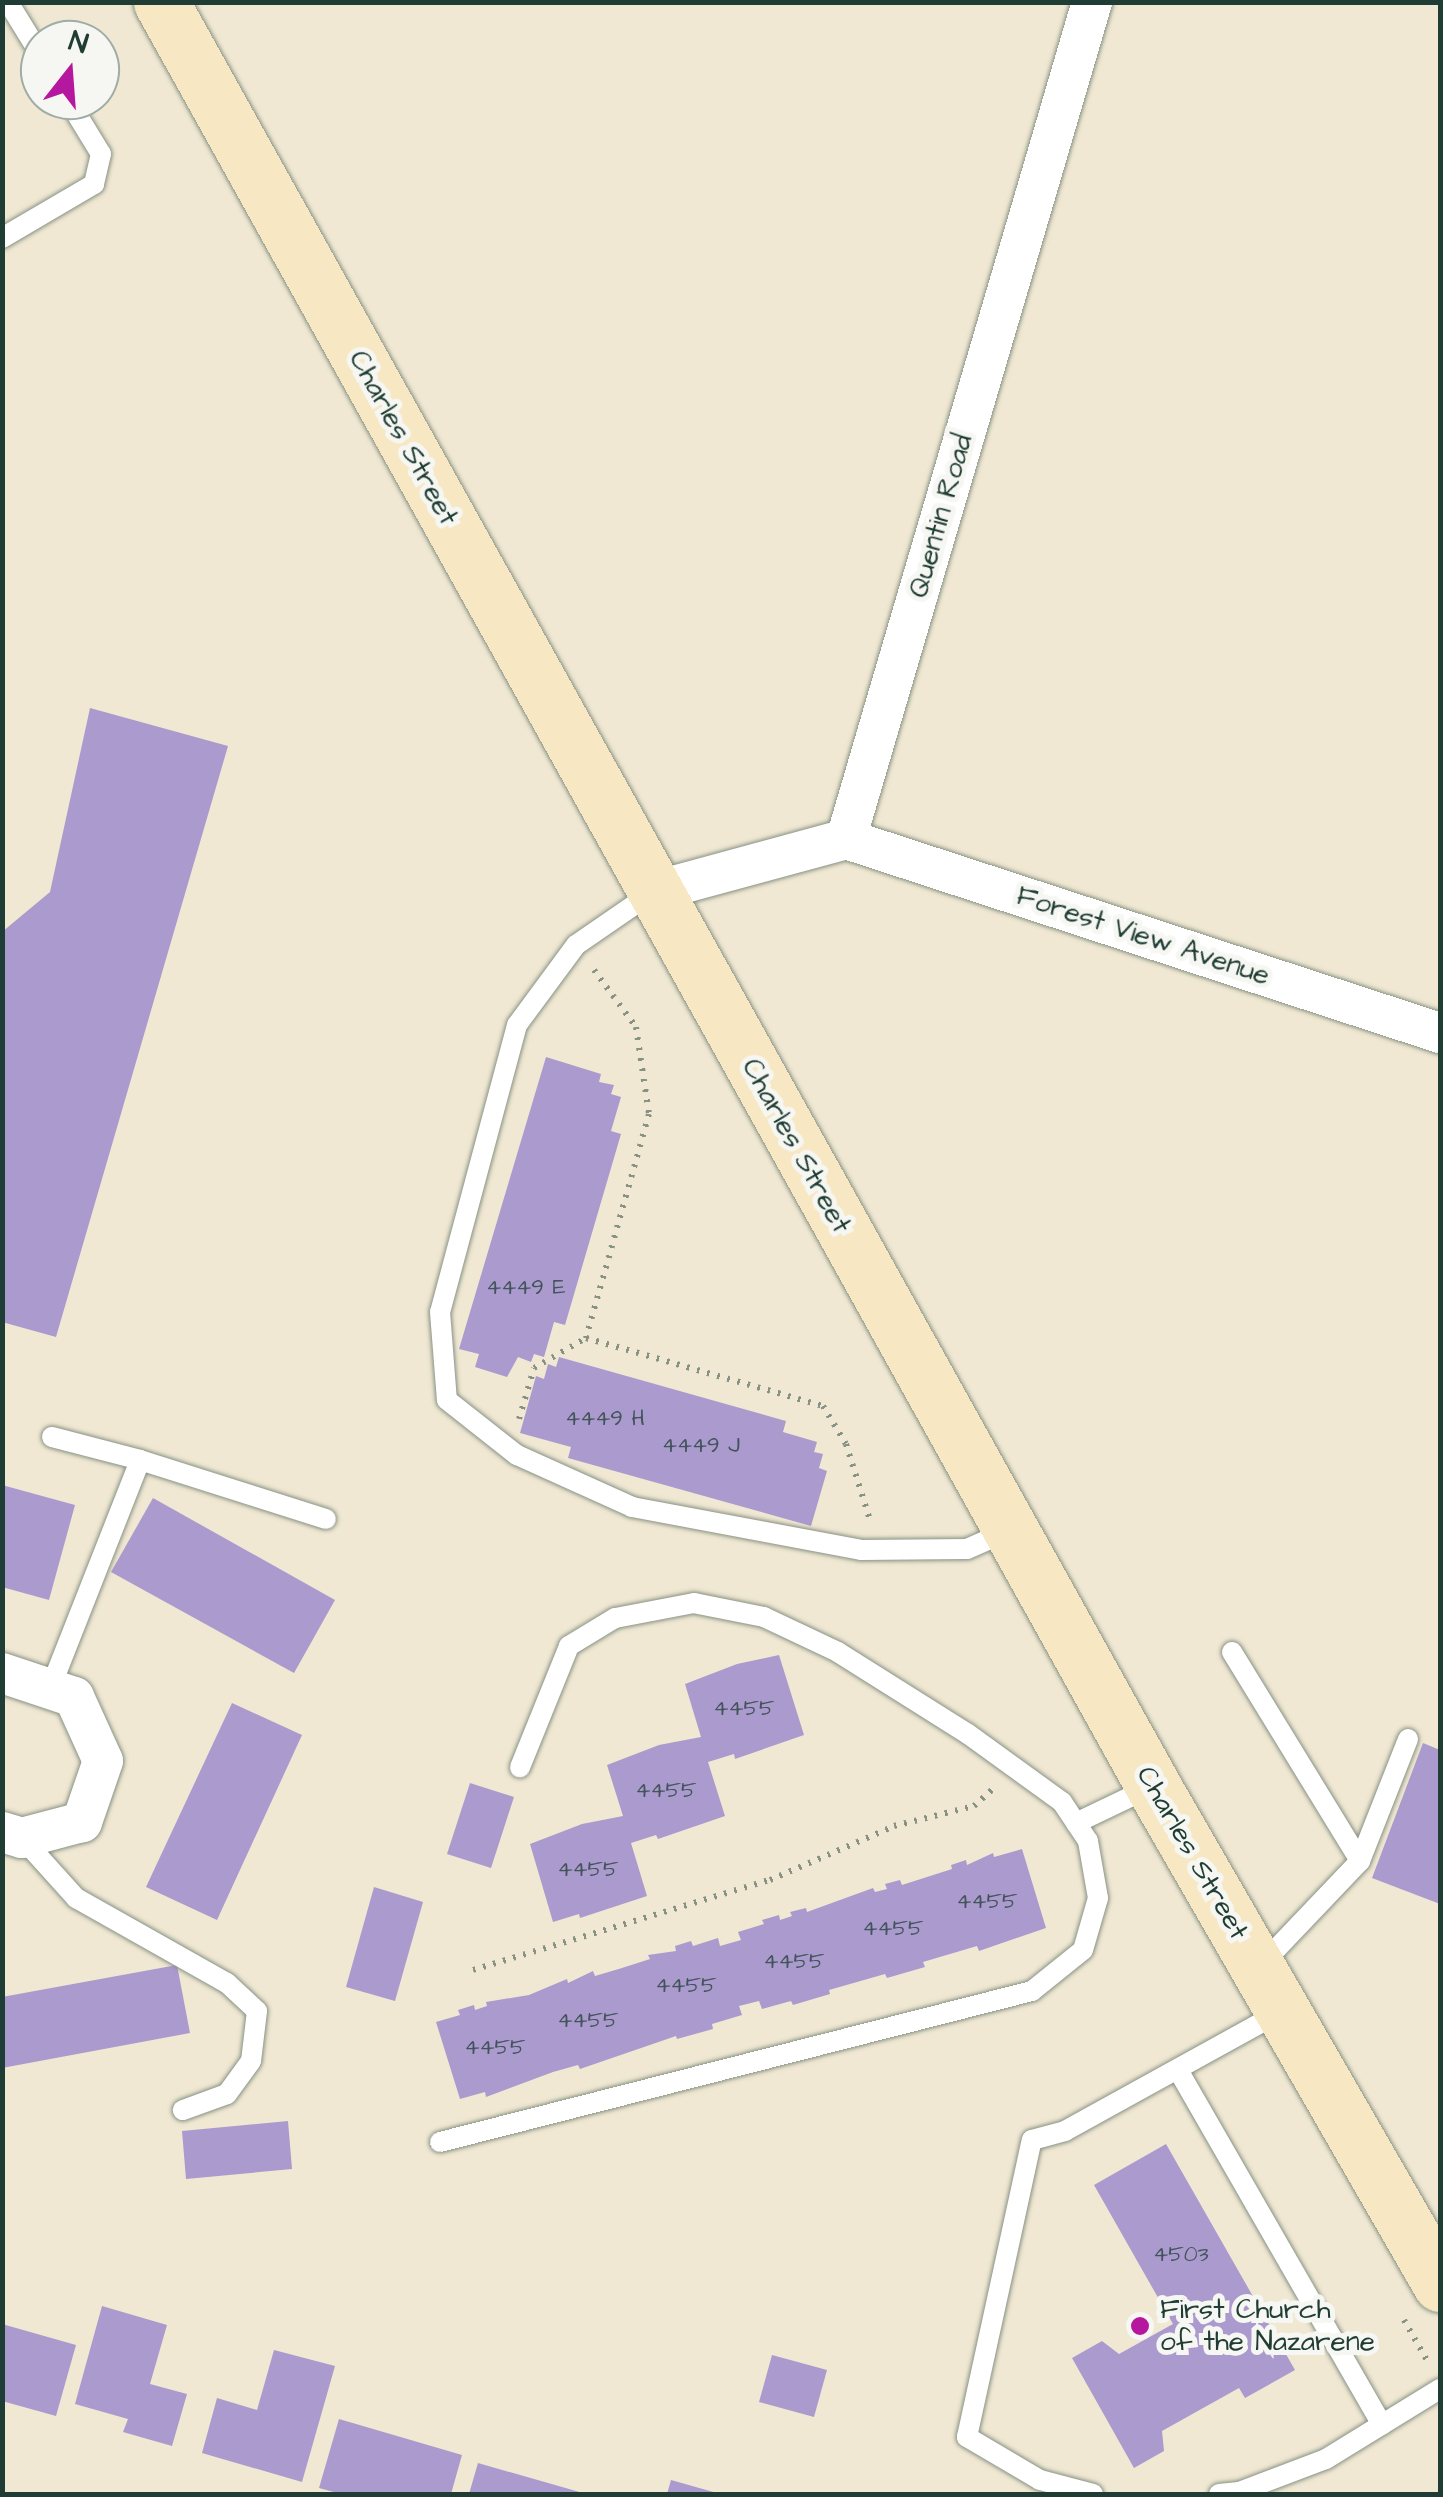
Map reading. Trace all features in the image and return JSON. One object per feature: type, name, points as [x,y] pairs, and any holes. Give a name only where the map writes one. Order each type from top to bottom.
[{"type":"main road","name":"Charles Street","points":[[161,2],[1153,1786],[1440,2284]]},
{"type":"street","name":"Quentin Road","points":[[846,839],[1092,2]]},
{"type":"street","points":[[655,891],[846,839]]},
{"type":"street","name":"Forest View Avenue","points":[[846,839],[1440,1032]]},
{"type":"street","points":[[2,1673],[74,1697],[103,1762],[82,1822],[12,1835]]},
{"type":"lane","points":[[2,238],[94,184],[101,154],[80,120]]},
{"type":"lane","points":[[655,891],[576,945],[517,1025],[440,1312],[447,1400],[510,1450],[632,1507],[879,1550],[967,1549],[1010,1530]]},
{"type":"lane","points":[[52,1437],[140,1460],[326,1519]]},
{"type":"lane","points":[[50,1689],[140,1460]]},
{"type":"lane","points":[[440,2142],[1032,1991],[1082,1950],[1098,1898],[1088,1841],[1062,1802],[838,1652],[764,1618],[694,1603],[615,1618],[569,1646],[520,1767]]},
{"type":"lane","points":[[1232,1652],[1360,1861]]},
{"type":"lane","points":[[1093,2494],[1040,2480],[967,2437],[1032,2140],[1065,2131],[1178,2070],[1271,1990],[1360,1861],[1408,1739]]},
{"type":"lane","points":[[1076,1823],[1153,1786]]},
{"type":"lane","points":[[12,1835],[76,1898],[227,1984],[256,2010],[251,2061],[227,2094],[184,2110]]},
{"type":"lane","points":[[1178,2070],[1382,2426]]},
{"type":"lane","points":[[1219,2494],[1239,2492],[1326,2460],[1440,2389]]},
{"type":"path","points":[[510,1450],[534,1368],[586,1338],[649,1114],[636,1027],[576,945]]},
{"type":"path","points":[[586,1338],[824,1406],[846,1444],[879,1550]]},
{"type":"path","points":[[473,1970],[770,1880],[894,1826],[974,1806],[1016,1768]]},
{"type":"building","points":[[90,708],[228,746],[56,1337],[2,1322],[2,932],[50,892]]},
{"type":"building","points":[[546,1057],[601,1074],[599,1082],[614,1085],[611,1094],[621,1097],[611,1131],[621,1134],[565,1325],[554,1322],[544,1357],[534,1354],[531,1362],[518,1357],[507,1377],[475,1367],[479,1354],[459,1349]]},
{"type":"building","points":[[559,1357],[786,1421],[783,1432],[817,1442],[814,1452],[823,1454],[819,1468],[827,1471],[811,1526],[568,1458],[571,1447],[520,1433],[536,1376],[544,1379],[548,1364],[556,1367]]},
{"type":"building","points":[[2,1485],[75,1505],[49,1600],[2,1587]]},
{"type":"building","points":[[153,1498],[335,1600],[294,1673],[111,1572]]},
{"type":"building","points":[[779,1655],[804,1735],[735,1759],[734,1754],[708,1762],[725,1816],[658,1839],[656,1835],[631,1843],[647,1896],[580,1918],[579,1914],[553,1922],[530,1844],[582,1824],[623,1816],[607,1765],[659,1745],[701,1737],[685,1684],[737,1664]]},
{"type":"building","points":[[232,1703],[302,1735],[217,1920],[146,1887]]},
{"type":"building","points":[[1423,1743],[1440,1750],[1440,1904],[1372,1878]]},
{"type":"building","points":[[470,1783],[514,1797],[491,1868],[447,1854]]},
{"type":"building","points":[[1022,1849],[1046,1928],[979,1951],[977,1946],[923,1962],[925,1967],[887,1978],[885,1974],[829,1990],[830,1994],[793,2005],[791,2001],[762,2009],[759,2001],[739,2006],[742,2015],[712,2024],[713,2029],[677,2039],[676,2036],[580,2069],[578,2065],[553,2072],[486,2097],[485,2092],[460,2099],[436,2022],[460,2015],[458,2010],[474,2005],[475,2010],[487,2006],[486,2002],[529,1995],[593,1971],[595,1976],[650,1959],[648,1955],[676,1951],[675,1946],[691,1941],[693,1946],[718,1938],[720,1946],[741,1940],[738,1932],[764,1924],[762,1920],[779,1915],[780,1920],[792,1916],[790,1912],[806,1908],[807,1912],[873,1888],[875,1892],[887,1889],[885,1884],[900,1880],[902,1885],[952,1869],[951,1865],[966,1860],[967,1865],[993,1853],[994,1857]]},
{"type":"building","points":[[374,1887],[423,1902],[395,2001],[346,1987]]},
{"type":"building","points":[[177,1965],[190,2033],[2,2068],[2,1997]]},
{"type":"building","points":[[288,2121],[292,2169],[186,2179],[182,2131]]},
{"type":"building","points":[[1166,2144],[1295,2370],[1245,2398],[1239,2388],[1162,2431],[1164,2451],[1134,2468],[1072,2358],[1102,2341],[1119,2354],[1173,2324],[1094,2185]]},
{"type":"building","points":[[102,2306],[167,2325],[150,2384],[187,2394],[172,2446],[123,2432],[128,2419],[75,2404]]},
{"type":"building","points":[[2,2324],[76,2345],[56,2416],[2,2401]]},
{"type":"building","points":[[274,2350],[335,2366],[302,2482],[202,2453],[217,2398],[257,2410]]},
{"type":"building","points":[[772,2355],[827,2370],[814,2417],[759,2402]]},
{"type":"building","points":[[339,2419],[462,2455],[451,2494],[341,2494],[319,2488]]},
{"type":"building","points":[[478,2463],[583,2493],[583,2494],[469,2494]]},
{"type":"building","points":[[671,2480],[717,2493],[717,2494],[667,2494]]},
{"type":"place","name":"First Church of the Nazarene","points":[[1140,2326]]}]
